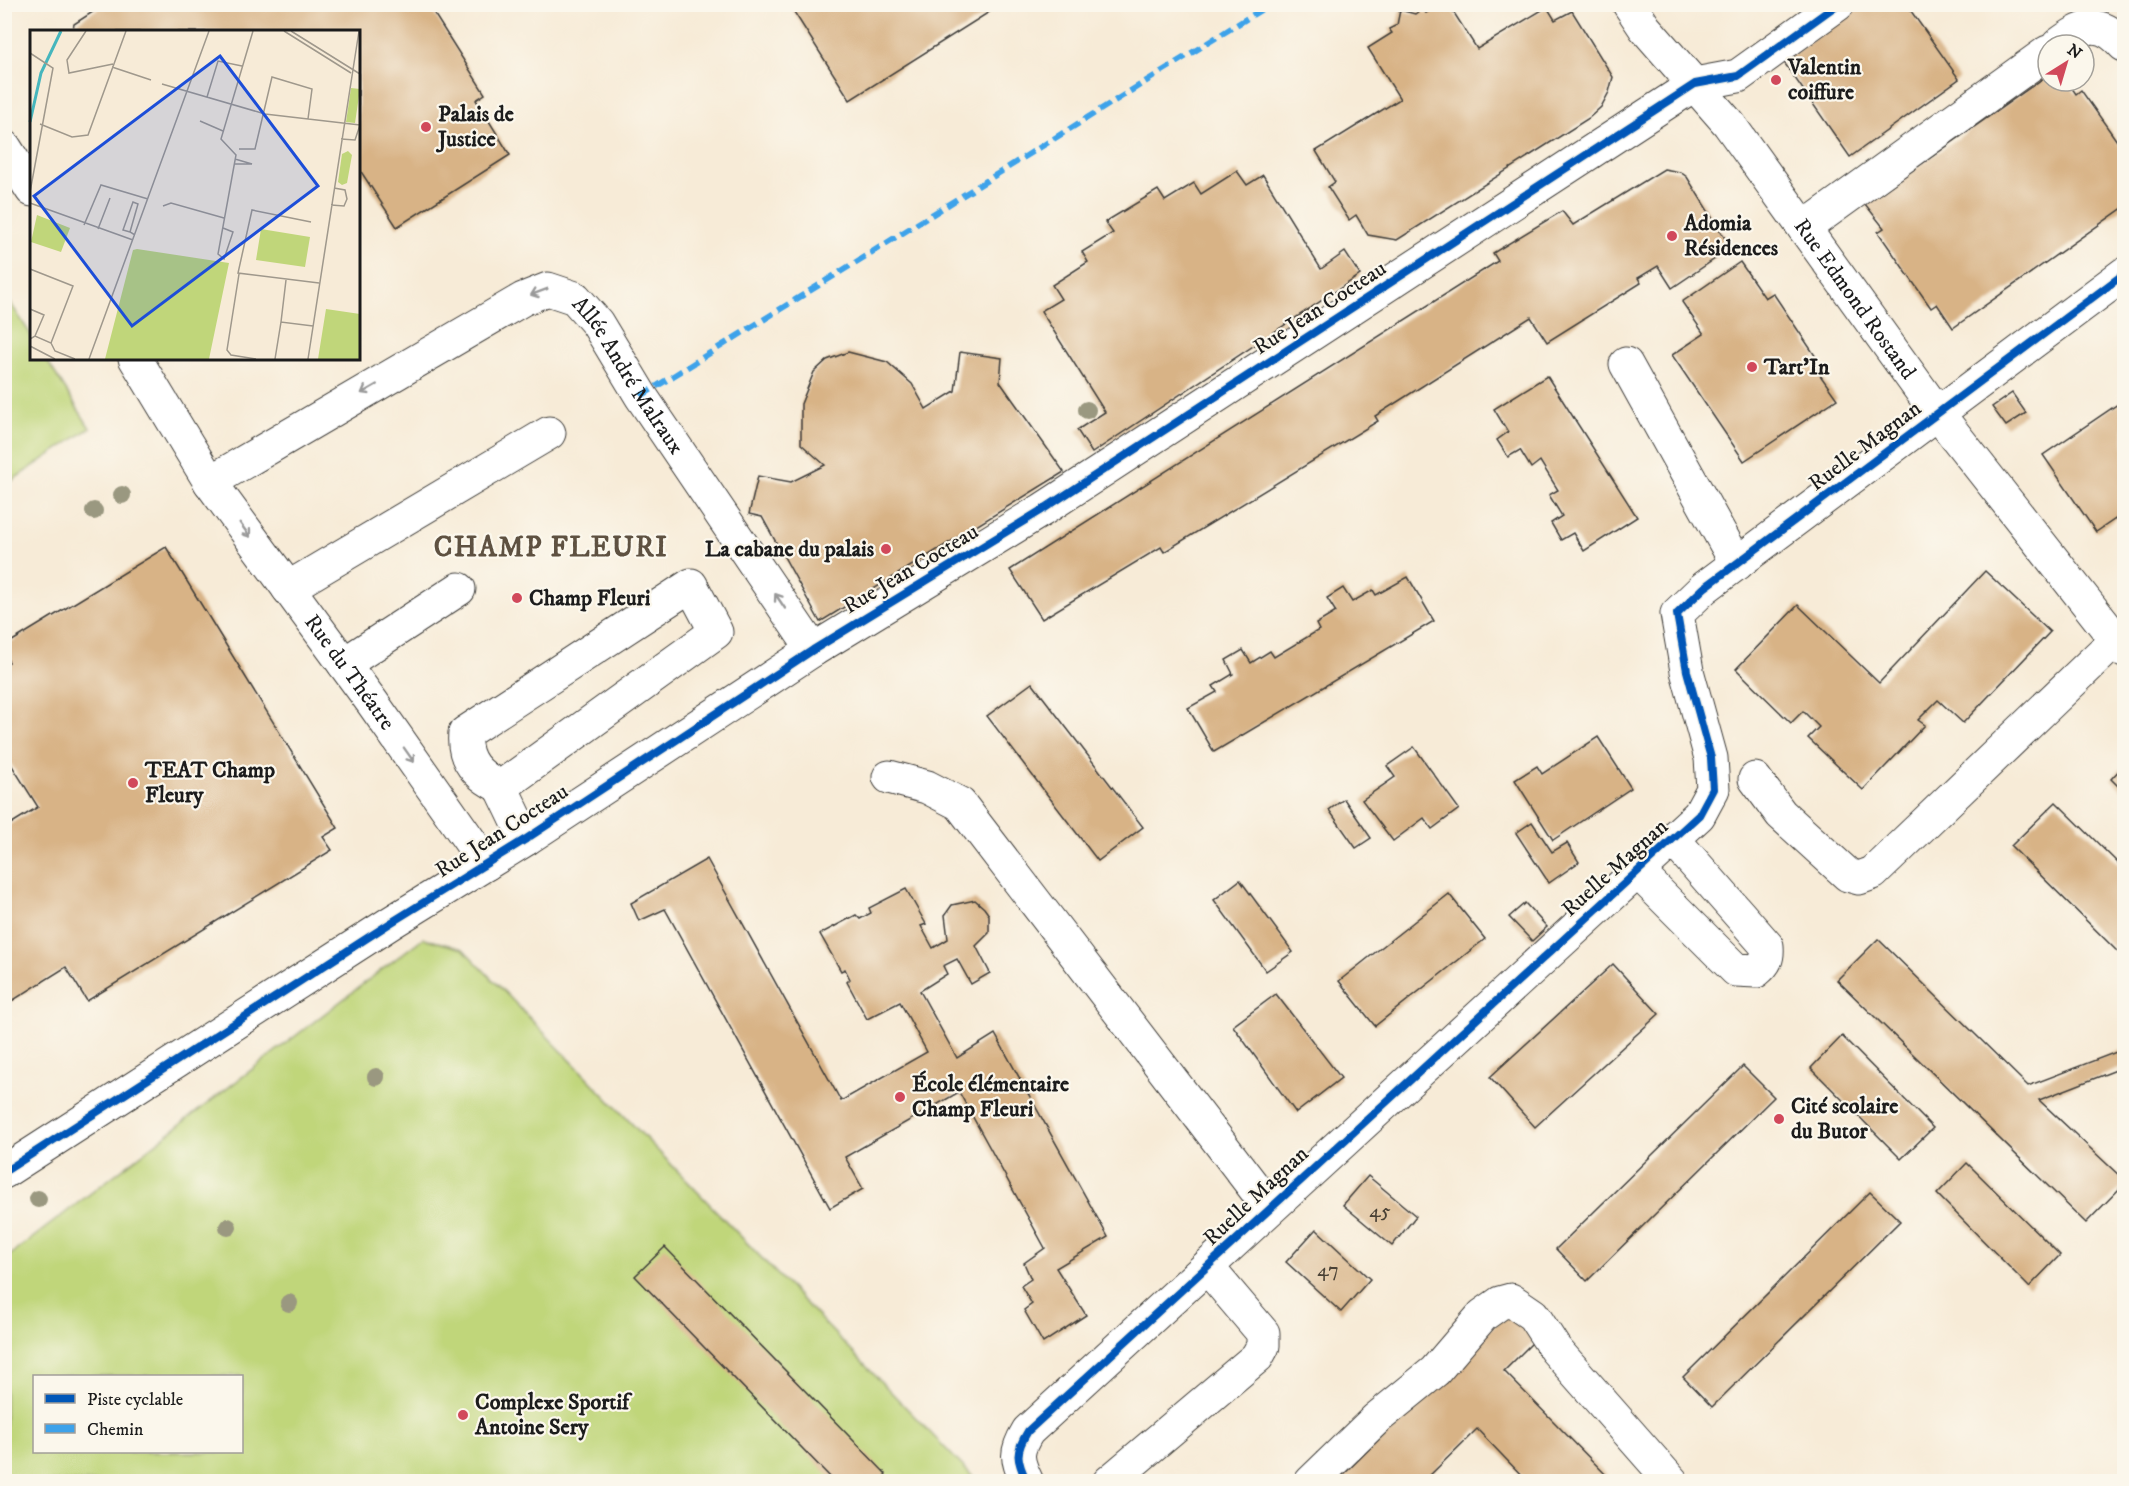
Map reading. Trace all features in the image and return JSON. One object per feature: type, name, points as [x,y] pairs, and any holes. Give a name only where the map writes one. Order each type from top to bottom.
[{"type":"street","name":"Rue Edmond Rostand","points":[[1629,4],[1645,28],[1729,124],[1938,414],[2121,640]]},
{"type":"street","name":"Rue Jean Cocteau","points":[[4,1172],[392,921],[526,839],[813,650],[1052,504],[1695,84],[1738,76],[1838,4]]},
{"type":"street","points":[[2078,33],[2089,26],[2103,28],[2124,45]]},
{"type":"street","points":[[1804,228],[2036,61]]},
{"type":"street","points":[[4,146],[30,187]]},
{"type":"street","name":"Ruelle Magnan","points":[[1027,1482],[1017,1463],[1019,1446],[1028,1431],[1269,1207],[1699,815],[1713,789],[1711,758],[1688,671],[1677,614],[1704,588],[2124,274]]},
{"type":"street","name":"Allée André Malraux","points":[[210,482],[523,299],[549,289],[575,298],[597,323],[640,396],[813,650]]},
{"type":"street","name":"Rue du Théatre","points":[[136,360],[210,482],[344,664],[486,864]]},
{"type":"street","points":[[1626,364],[1737,564]]},
{"type":"street","points":[[288,588],[549,433]]},
{"type":"street","points":[[501,787],[716,632],[691,585],[465,733],[463,747],[480,777],[501,787],[526,839]]},
{"type":"street","points":[[344,664],[459,589]]},
{"type":"street","points":[[1755,779],[1781,814],[1848,875],[1858,878],[1873,873],[2121,640]]},
{"type":"street","points":[[889,777],[927,787],[960,804],[1269,1207]]},
{"type":"street","points":[[1637,871],[1736,970],[1756,971],[1763,965],[1768,957],[1767,945],[1673,839]]},
{"type":"street","name":"Ruelle Magnan","points":[[1109,1482],[1257,1357],[1263,1346],[1263,1333],[1207,1267]]},
{"type":"street","points":[[1311,1482],[1376,1419],[1435,1371],[1483,1315],[1500,1303],[1511,1300],[1533,1314],[1555,1349],[1672,1482]]},
{"type":"green space","points":[[4,293],[30,333],[30,360],[47,360],[90,428],[5,485]]},
{"type":"green space","points":[[423,938],[463,949],[977,1481],[5,1482],[5,1259]]},
{"type":"building","name":"Palais de Justice","points":[[105,4],[428,4],[485,94],[476,100],[510,155],[397,227],[360,170],[360,30],[72,30],[74,24]]},
{"type":"building","points":[[789,4],[1002,4],[850,100]]},
{"type":"building","points":[[1863,4],[1906,4],[1959,79],[1850,157],[1783,61]]},
{"type":"building","points":[[1439,5],[1449,5],[1477,49],[1547,7],[1555,20],[1572,11],[1613,77],[1609,92],[1601,107],[1589,118],[1397,240],[1368,235],[1356,215],[1349,220],[1328,187],[1335,182],[1316,151],[1400,99],[1368,48],[1392,33],[1389,29],[1397,25],[1400,10],[1415,14],[1422,9],[1426,13]]},
{"type":"building","points":[[2036,83],[2036,93],[2083,93],[2124,151],[2124,207],[1953,328],[1937,304],[1931,308],[1878,232],[1884,228],[1865,204]]},
{"type":"building","points":[[1664,169],[1680,172],[1687,177],[1731,248],[1672,288],[1658,266],[1638,278],[1641,283],[1547,342],[1531,317],[1375,416],[1378,421],[1164,552],[1161,547],[1042,619],[1010,570],[1498,261],[1493,253],[1562,211],[1573,225]]},
{"type":"building","points":[[1237,171],[1247,185],[1263,175],[1321,269],[1345,252],[1360,275],[1092,453],[1077,430],[1105,412],[1041,311],[1061,299],[1052,285],[1088,262],[1082,252],[1113,233],[1105,222],[1158,190],[1165,201],[1194,183],[1201,194]]},
{"type":"building","points":[[1740,262],[1765,298],[1773,293],[1816,357],[1810,361],[1837,399],[1744,461],[1672,355],[1704,334],[1682,302]]},
{"type":"building","points":[[2124,335],[2124,349],[2118,339]]},
{"type":"building","points":[[848,352],[887,362],[912,384],[926,409],[955,391],[960,352],[1002,358],[1000,382],[1064,472],[820,622],[762,517],[749,514],[758,476],[791,482],[825,465],[801,444],[801,404],[814,372],[827,360]]},
{"type":"building","points":[[1547,376],[1637,517],[1584,551],[1573,533],[1561,540],[1551,523],[1562,516],[1549,495],[1558,490],[1540,461],[1531,468],[1520,450],[1508,457],[1497,440],[1508,432],[1494,409]]},
{"type":"building","points":[[2012,393],[2026,413],[2006,426],[1992,407]]},
{"type":"building","points":[[2124,400],[2124,513],[2096,532],[2043,455]]},
{"type":"building","points":[[166,547],[338,828],[323,837],[332,850],[87,1001],[66,967],[4,1006],[4,938],[7,936],[4,931],[4,828],[38,807],[4,753],[4,665],[9,662],[4,654],[4,646]]},
{"type":"building","points":[[1985,571],[2050,632],[1963,723],[1938,700],[1918,720],[1925,725],[1863,790],[1808,738],[1819,727],[1803,711],[1791,723],[1736,669],[1798,605],[1879,683]]},
{"type":"building","points":[[1408,577],[1434,621],[1214,752],[1188,708],[1217,692],[1213,686],[1233,674],[1226,660],[1243,650],[1251,663],[1270,651],[1274,657],[1319,630],[1316,624],[1336,612],[1327,598],[1343,588],[1352,602],[1373,590],[1376,595]]},
{"type":"building","points":[[1032,683],[1143,827],[1098,861],[987,716]]},
{"type":"building","points":[[1598,737],[1631,788],[1553,840],[1515,780],[1537,766],[1542,774]]},
{"type":"building","points":[[1414,747],[1459,809],[1432,829],[1424,818],[1393,841],[1362,800],[1395,777],[1387,766]]},
{"type":"building","points":[[2124,765],[2124,792],[2111,779]]},
{"type":"building","points":[[1344,799],[1371,838],[1356,848],[1329,810]]},
{"type":"building","points":[[2056,802],[2124,869],[2124,958],[2011,846]]},
{"type":"building","points":[[1532,822],[1552,852],[1567,843],[1579,862],[1549,883],[1516,833]]},
{"type":"building","name":"École élémentaire Champ Fleuri","points":[[707,859],[841,1101],[927,1052],[900,1002],[867,1019],[847,982],[850,979],[845,969],[841,971],[820,934],[856,915],[860,919],[871,913],[869,908],[906,889],[926,924],[921,926],[933,948],[948,939],[945,915],[952,905],[975,900],[984,908],[989,915],[989,933],[976,946],[990,973],[971,984],[957,959],[943,966],[947,974],[920,991],[957,1058],[995,1034],[1108,1237],[1056,1268],[1086,1315],[1043,1343],[1024,1310],[1032,1304],[1021,1286],[1031,1279],[1024,1263],[1045,1248],[959,1092],[845,1157],[863,1189],[830,1208],[665,909],[639,921],[631,903]]},
{"type":"building","points":[[1240,880],[1293,952],[1266,971],[1214,900]]},
{"type":"building","points":[[1449,894],[1485,939],[1375,1026],[1339,981]]},
{"type":"building","points":[[1525,903],[1547,927],[1532,941],[1509,917]]},
{"type":"building","points":[[1878,939],[2028,1086],[2124,1049],[2124,1067],[2039,1100],[2124,1180],[2124,1184],[2086,1223],[1837,980]]},
{"type":"building","points":[[1613,964],[1659,1014],[1535,1127],[1490,1077]]},
{"type":"building","points":[[1276,994],[1341,1078],[1296,1113],[1233,1026]]},
{"type":"building","points":[[1842,1036],[1933,1128],[1901,1159],[1811,1068]]},
{"type":"building","points":[[1743,1066],[1774,1097],[1587,1281],[1556,1249]]},
{"type":"building","points":[[1967,1163],[2060,1255],[2029,1287],[1937,1194]]},
{"type":"building","points":[[1368,1176],[1416,1216],[1392,1246],[1343,1205]]},
{"type":"building","points":[[1870,1192],[1900,1221],[1712,1407],[1683,1377]]},
{"type":"building","points":[[1316,1229],[1370,1279],[1341,1312],[1286,1262]]},
{"type":"building","points":[[665,1247],[886,1474],[879,1482],[835,1482],[635,1276]]},
{"type":"building","points":[[1513,1307],[1540,1335],[1504,1371],[1613,1482],[1528,1482],[1477,1429],[1423,1482],[1336,1482]]},
{"type":"marked path","points":[[641,396],[1270,4]]},
{"type":"cycle path","points":[[4,1172],[392,922],[526,839],[813,650],[1042,510],[1695,84],[1738,76],[1838,4]]},
{"type":"cycle path","points":[[1027,1482],[1018,1456],[1028,1431],[1699,815],[1713,789],[1711,758],[1687,671],[1677,614],[1704,588],[2124,274]]},
{"type":"place","name":"Valentin coiffure","points":[[1776,80]]},
{"type":"place","name":"Palais de Justice","points":[[426,127]]},
{"type":"place","name":"Adomia Résidences","points":[[1672,236]]},
{"type":"place","name":"Tart'In","points":[[1752,367]]},
{"type":"place","name":"La cabane du palais","points":[[886,549]]},
{"type":"place","name":"Champ Fleuri","points":[[517,598]]},
{"type":"place","name":"TEAT Champ Fleury","points":[[133,783]]},
{"type":"place","name":"École élémentaire Champ Fleuri","points":[[900,1097]]},
{"type":"place","name":"Cité scolaire du Butor","points":[[1779,1119]]},
{"type":"place","name":"Complexe Sportif Antoine Sery","points":[[463,1415]]},
{"type":"district","name":"CHAMP FLEURI","points":[[551,547]]}]
